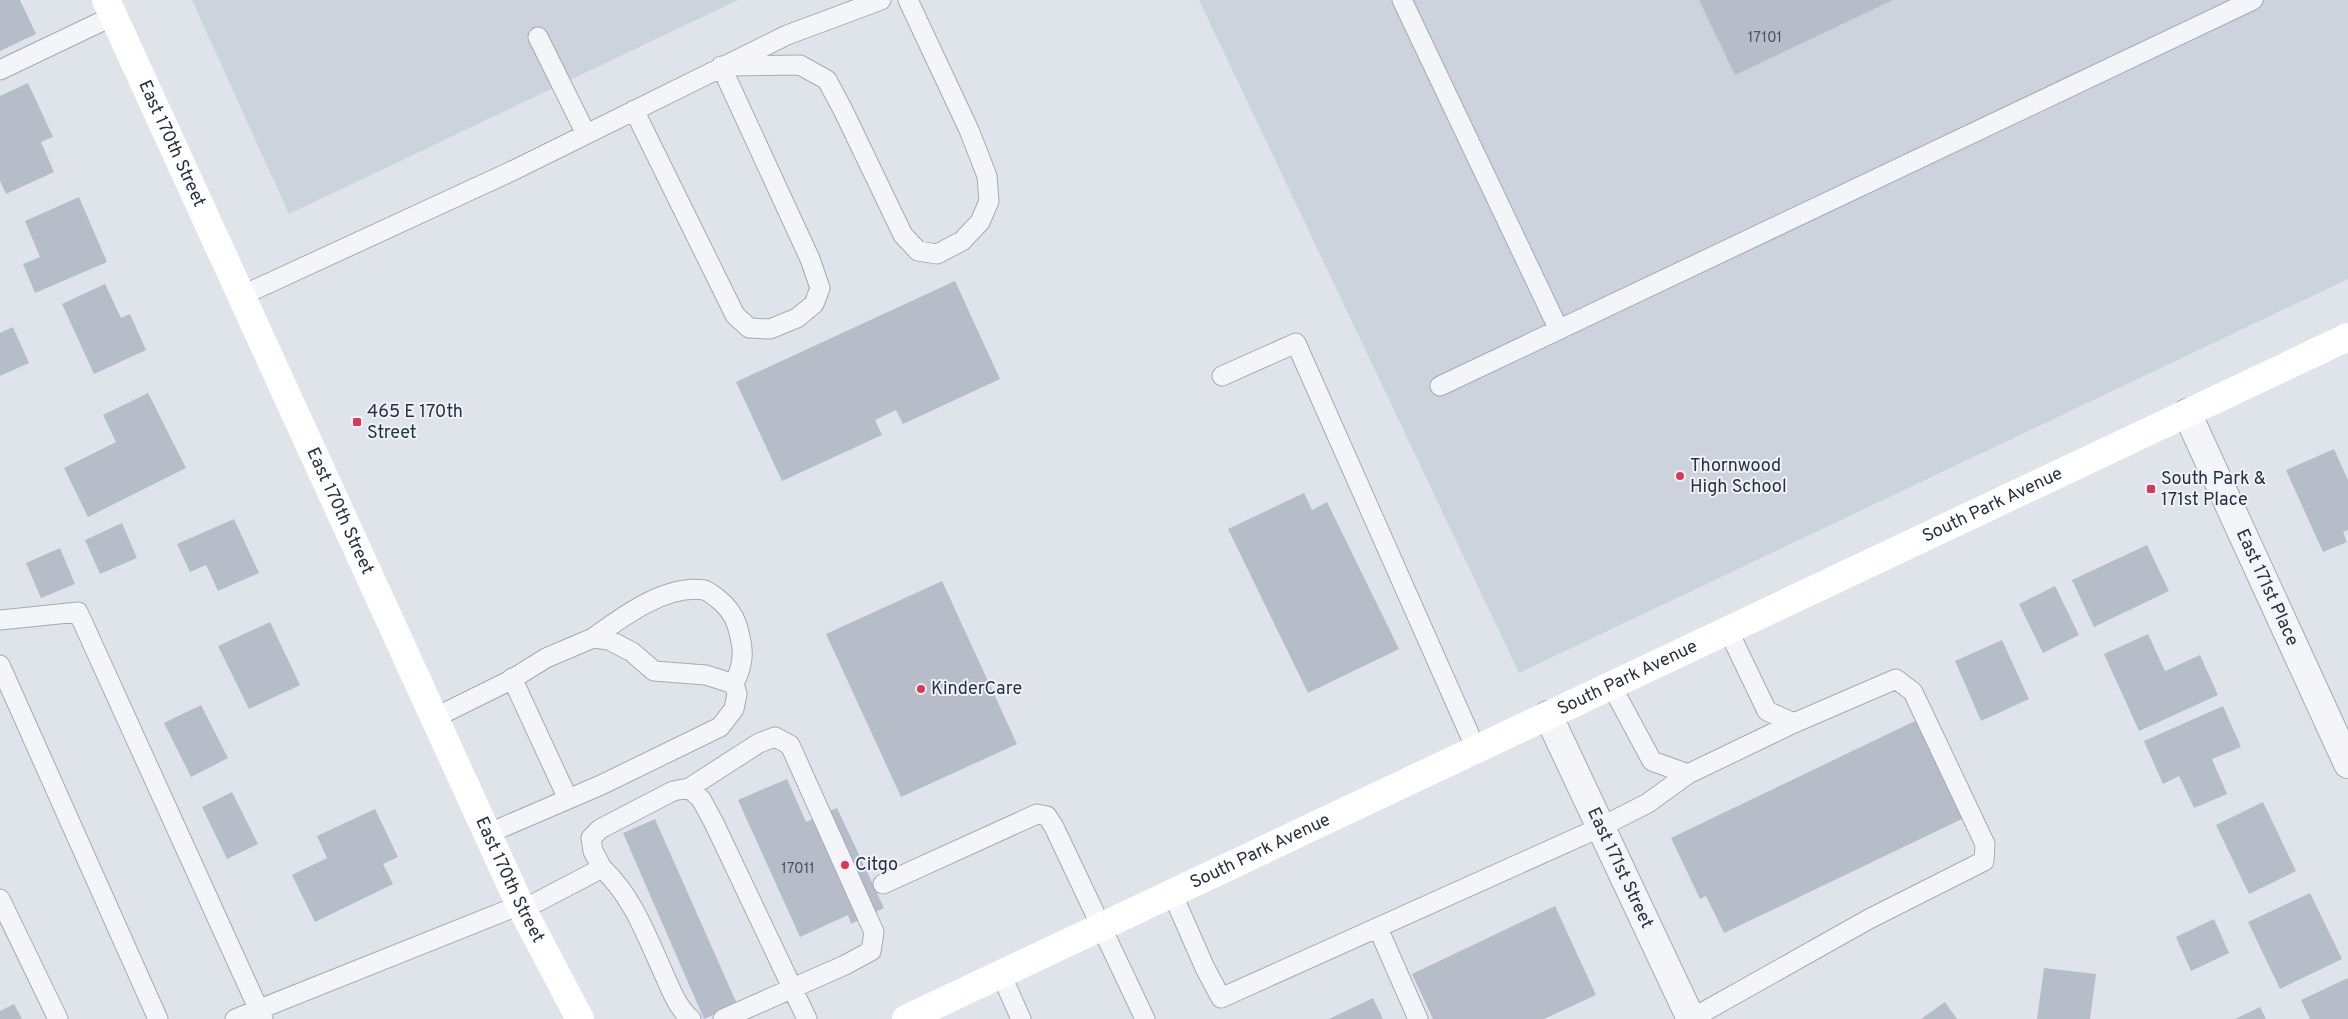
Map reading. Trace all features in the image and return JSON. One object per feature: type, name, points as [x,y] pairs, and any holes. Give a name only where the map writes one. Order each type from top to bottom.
[{"type":"street","name":"East 170th Street","points":[[109,8],[521,907],[580,1019]]},
{"type":"street","name":"South Park Avenue","points":[[906,1019],[2348,337]]},
{"type":"street","name":"East 171st Place","points":[[2187,413],[2348,764]]},
{"type":"street","name":"East 171st Street","points":[[1548,715],[1691,1019]]},
{"type":"lane","points":[[241,296],[512,171],[787,35],[881,0]]},
{"type":"lane","points":[[721,66],[800,65],[827,80],[903,235],[918,251],[936,254],[962,241],[980,222],[988,201],[987,176],[969,130],[908,0]]},
{"type":"lane","points":[[1402,0],[1558,330]]},
{"type":"lane","points":[[1440,386],[2253,0]]},
{"type":"lane","points":[[0,70],[109,8]]},
{"type":"lane","points":[[538,36],[586,134]]},
{"type":"lane","points":[[634,110],[736,315],[749,328],[770,328],[797,318],[814,304],[820,288],[810,259],[721,66]]},
{"type":"lane","points":[[1222,376],[1296,343],[1476,749]]},
{"type":"lane","points":[[434,718],[512,678],[546,658],[593,638],[631,611],[656,599],[686,590],[706,590],[726,604],[736,622],[743,649],[742,668],[734,684],[737,694],[734,709],[720,727],[568,799],[487,834]]},
{"type":"lane","points":[[0,620],[78,612],[261,1014]]},
{"type":"lane","points":[[1728,630],[1767,711],[1794,723]]},
{"type":"lane","points":[[593,638],[609,640],[632,652],[654,671],[706,675],[734,684]]},
{"type":"lane","points":[[0,665],[158,1019]]},
{"type":"lane","points":[[512,678],[568,799]]},
{"type":"lane","points":[[1172,893],[1205,968],[1221,998],[1601,828],[1648,803],[1688,774],[1794,723],[1896,678],[1913,692],[1985,844],[1984,861],[1869,920],[1691,1019]]},
{"type":"lane","points":[[1611,685],[1652,761],[1688,774]]},
{"type":"lane","points":[[691,1019],[684,1013],[669,985],[628,898],[615,880],[602,868],[593,851],[591,838],[600,829],[673,791],[689,788],[759,743],[775,737],[790,745],[874,932],[871,951],[845,965],[723,1019]]},
{"type":"lane","points":[[689,788],[701,799],[714,823],[808,1019]]},
{"type":"lane","points":[[883,884],[1037,814],[1047,816],[1054,827],[1145,1019]]},
{"type":"lane","points":[[235,1019],[261,1014],[521,907],[602,868]]},
{"type":"lane","points":[[0,899],[58,1019]]},
{"type":"lane","points":[[1378,928],[1418,1019]]},
{"type":"lane","points":[[1001,974],[1022,1019]]},
{"type":"shaded area","points":[[192,0],[738,0],[289,214]]},
{"type":"shaded area","name":"Thornwood High School","points":[[1199,0],[2348,0],[2348,279],[1519,673]]},
{"type":"building","points":[[0,0],[20,0],[36,34],[0,51]]},
{"type":"building","points":[[1699,0],[1893,0],[1735,75]]},
{"type":"building","points":[[28,83],[53,137],[41,142],[54,172],[6,194],[0,181],[0,96]]},
{"type":"building","points":[[79,197],[107,262],[35,293],[23,264],[40,257],[25,221]]},
{"type":"building","points":[[955,281],[1000,379],[903,424],[896,410],[875,420],[882,435],[782,481],[736,382]]},
{"type":"building","points":[[105,284],[121,318],[130,314],[146,350],[94,374],[62,304]]},
{"type":"building","points":[[13,327],[29,363],[0,376],[0,333]]},
{"type":"building","points":[[148,393],[186,468],[88,517],[64,468],[116,442],[103,415]]},
{"type":"building","points":[[2334,449],[2348,480],[2348,530],[2343,532],[2347,542],[2323,552],[2286,470]]},
{"type":"building","points":[[1304,493],[1312,510],[1327,502],[1399,649],[1308,693],[1228,529]]},
{"type":"building","points":[[234,519],[259,573],[218,591],[206,565],[190,572],[177,544]]},
{"type":"building","points":[[122,523],[137,558],[100,574],[85,540]]},
{"type":"building","points":[[2147,545],[2169,591],[2094,627],[2072,580]]},
{"type":"building","points":[[60,548],[75,584],[41,598],[26,563]]},
{"type":"building","name":"KinderCare","points":[[942,581],[1017,744],[901,797],[826,634]]},
{"type":"building","points":[[2055,586],[2079,635],[2043,653],[2019,604]]},
{"type":"building","points":[[270,622],[300,685],[249,709],[218,646]]},
{"type":"building","points":[[2148,634],[2165,671],[2200,655],[2218,695],[2139,731],[2104,654]]},
{"type":"building","points":[[2002,640],[2029,699],[1981,721],[1955,661]]},
{"type":"building","points":[[201,705],[228,758],[191,777],[164,723]]},
{"type":"building","points":[[2223,706],[2241,747],[2212,759],[2227,794],[2194,808],[2179,776],[2163,784],[2144,741]]},
{"type":"building","points":[[1917,720],[1964,818],[1724,933],[1706,896],[1700,899],[1671,838]]},
{"type":"building","name":"Citgo","points":[[787,779],[806,822],[837,808],[884,908],[851,924],[848,915],[800,937],[738,800]]},
{"type":"building","points":[[232,792],[258,844],[227,859],[202,807]]},
{"type":"building","points":[[2263,802],[2296,871],[2249,894],[2216,825]]},
{"type":"building","points":[[375,809],[398,857],[383,864],[393,884],[315,922],[292,875],[327,858],[317,836]]},
{"type":"building","points":[[655,819],[737,1004],[704,1019],[623,833]]},
{"type":"building","points":[[2310,893],[2342,959],[2280,989],[2248,922]]},
{"type":"building","points":[[1555,906],[1596,995],[1544,1019],[1433,1019],[1412,974]]},
{"type":"building","points":[[2214,919],[2229,953],[2191,971],[2176,937]]},
{"type":"building","points":[[2044,968],[2096,974],[2090,1019],[2037,1019]]},
{"type":"building","points":[[2348,978],[2348,1019],[2310,1019],[2301,1000]]},
{"type":"building","points":[[1373,998],[1383,1019],[1329,1019]]},
{"type":"building","points":[[1945,1002],[1957,1019],[1921,1019]]},
{"type":"building","points":[[14,1004],[22,1019],[0,1019],[0,1011]]},
{"type":"building","points":[[2260,1007],[2266,1019],[2235,1019]]},
{"type":"place","name":"465 E 170th Street","points":[[357,422]]},
{"type":"place","name":"Thornwood High School","points":[[1680,476]]},
{"type":"place","name":"South Park & 171st Place","points":[[2151,489]]},
{"type":"place","name":"KinderCare","points":[[921,689]]},
{"type":"place","name":"Citgo","points":[[845,865]]}]
